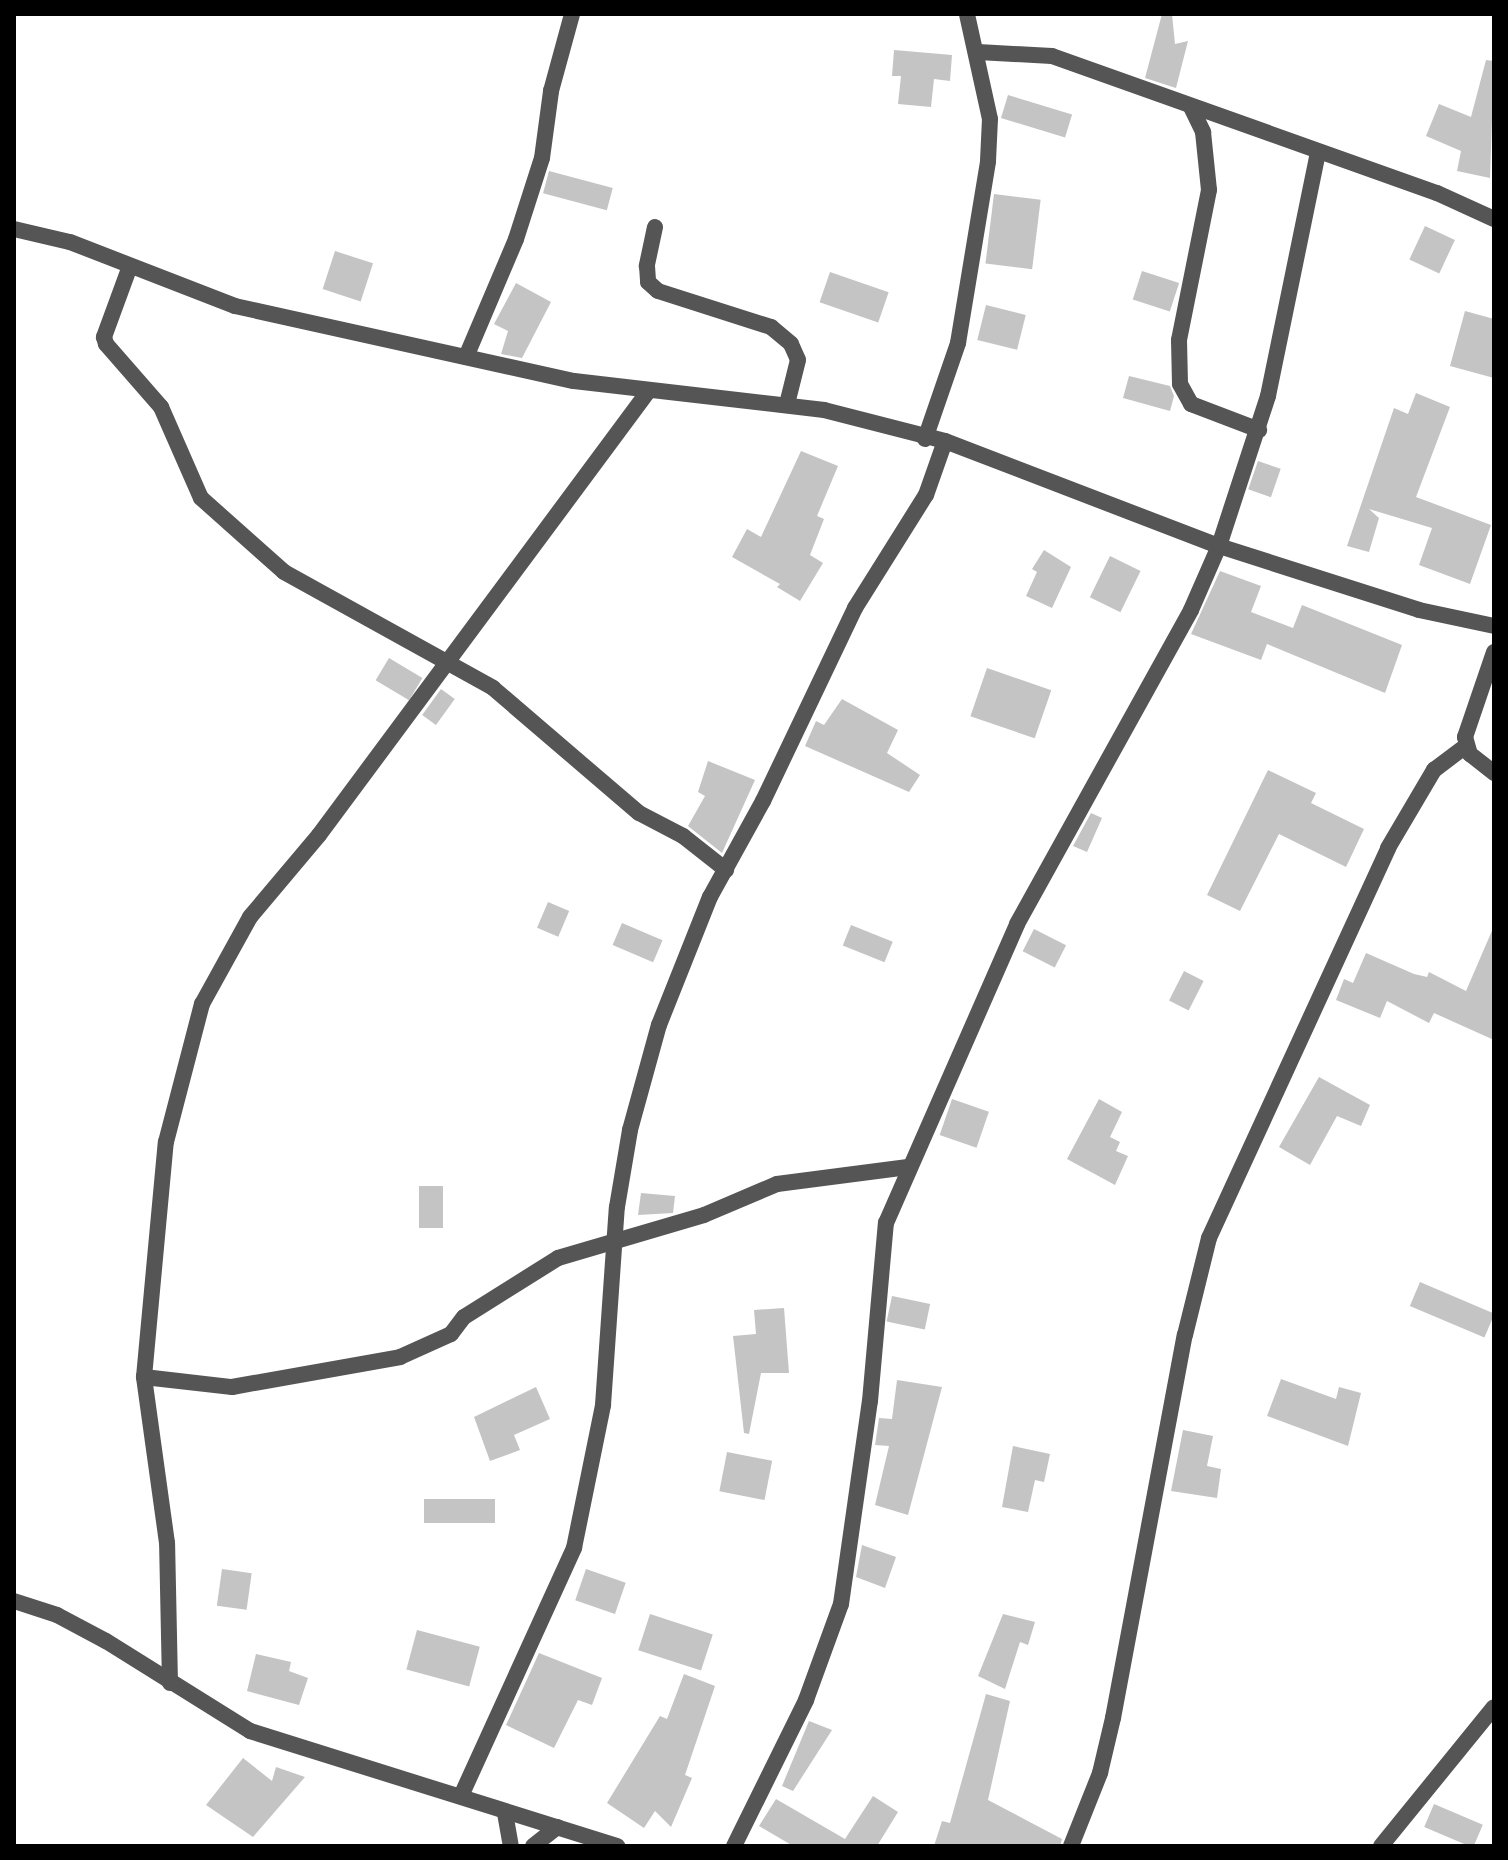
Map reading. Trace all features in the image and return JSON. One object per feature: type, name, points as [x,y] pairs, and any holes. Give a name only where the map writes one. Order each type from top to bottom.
[{"type":"street","points":[[466,357],[516,239],[537,171],[572,14]]},
{"type":"street","points":[[925,439],[947,382],[977,251],[990,119],[978,52],[967,14]]},
{"type":"street","points":[[978,52],[1052,56],[1494,219]]},
{"type":"street","points":[[1191,107],[1203,132],[1209,190],[1179,340],[1180,384],[1191,404],[1259,430]]},
{"type":"street","points":[[734,1846],[806,1700],[841,1604],[870,1401],[886,1223],[1017,924],[1191,610],[1219,546],[1259,430],[1318,152]]},
{"type":"street","points":[[655,227],[647,266],[648,282],[658,291],[771,327],[791,344],[798,360],[787,404]]},
{"type":"street","points":[[14,229],[60,239],[235,306],[647,393],[787,404],[925,439],[945,441],[1219,546],[1419,610],[1494,626]]},
{"type":"street","points":[[130,266],[104,337],[169,421],[201,498],[284,572],[384,631],[446,660],[493,688],[639,813],[683,836],[726,870]]},
{"type":"street","points":[[170,1683],[168,1555],[144,1377],[166,1142],[202,1004],[250,917],[319,835],[647,393]]},
{"type":"street","points":[[461,1796],[574,1548],[603,1405],[617,1207],[642,1078],[696,929],[855,608],[926,495],[945,441]]},
{"type":"street","points":[[1071,1846],[1100,1773],[1113,1718],[1185,1335],[1209,1238],[1388,848],[1434,770],[1466,746],[1471,711],[1494,652]]},
{"type":"street","points":[[1466,746],[1494,773]]},
{"type":"street","points":[[144,1377],[232,1387],[400,1357],[451,1334],[464,1317],[521,1277],[558,1258],[704,1215],[777,1184],[908,1167]]},
{"type":"street","points":[[14,1601],[57,1615],[250,1731],[617,1846]]},
{"type":"street","points":[[1381,1846],[1489,1712],[1494,1695]]},
{"type":"street","points":[[505,1813],[511,1846]]},
{"type":"street","points":[[533,1846],[557,1827]]},
{"type":"building","points":[[1162,14],[1172,14],[1175,44],[1188,41],[1176,88],[1145,78]]},
{"type":"building","points":[[894,50],[952,55],[950,81],[934,79],[931,107],[898,104],[901,76],[892,76]]},
{"type":"building","points":[[1486,60],[1494,61],[1490,178],[1457,171],[1461,151],[1426,136],[1439,104],[1471,117]]},
{"type":"building","points":[[1008,95],[1072,115],[1065,138],[1001,118]]},
{"type":"building","points":[[549,171],[613,188],[607,210],[543,193]]},
{"type":"building","points":[[994,194],[1041,200],[1032,269],[985,263]]},
{"type":"building","points":[[1425,226],[1455,240],[1439,273],[1409,260]]},
{"type":"building","points":[[335,251],[373,263],[361,301],[323,289]]},
{"type":"building","points":[[1142,271],[1179,283],[1170,312],[1133,300]]},
{"type":"building","points":[[830,272],[889,292],[878,322],[820,302]]},
{"type":"building","points":[[516,283],[551,302],[522,358],[501,354],[508,331],[494,324]]},
{"type":"building","points":[[986,305],[1026,315],[1017,350],[977,340]]},
{"type":"building","points":[[1465,311],[1494,319],[1494,378],[1450,366]]},
{"type":"building","points":[[1129,376],[1170,386],[1174,396],[1170,411],[1123,398]]},
{"type":"building","points":[[1416,393],[1450,407],[1416,497],[1491,525],[1470,584],[1419,565],[1432,528],[1369,509],[1379,518],[1369,552],[1347,546],[1394,408],[1408,414]]},
{"type":"building","points":[[801,451],[838,466],[817,516],[824,519],[810,555],[823,563],[800,601],[777,587],[780,584],[732,557],[747,529],[761,537]]},
{"type":"building","points":[[1258,461],[1281,469],[1271,497],[1248,489]]},
{"type":"building","points":[[1044,550],[1071,567],[1052,608],[1026,596],[1037,572],[1032,569]]},
{"type":"building","points":[[1110,556],[1141,571],[1120,612],[1090,597]]},
{"type":"building","points":[[1220,571],[1261,586],[1251,612],[1293,628],[1302,605],[1402,645],[1385,693],[1267,644],[1261,660],[1191,634]]},
{"type":"building","points":[[389,658],[422,678],[409,700],[376,680]]},
{"type":"building","points":[[987,668],[1051,690],[1035,738],[970,716]]},
{"type":"building","points":[[441,689],[455,699],[436,725],[422,715]]},
{"type":"building","points":[[842,699],[898,730],[887,753],[920,775],[909,792],[805,746],[816,721],[824,725]]},
{"type":"building","points":[[708,761],[755,780],[722,853],[688,826],[705,796],[698,792]]},
{"type":"building","points":[[1268,770],[1316,793],[1311,803],[1364,829],[1346,867],[1279,834],[1240,911],[1207,895]]},
{"type":"building","points":[[1091,813],[1102,818],[1087,852],[1073,846]]},
{"type":"building","points":[[548,902],[569,911],[558,937],[537,928]]},
{"type":"building","points":[[622,923],[663,940],[653,962],[613,945]]},
{"type":"building","points":[[851,925],[893,942],[884,962],[843,945]]},
{"type":"building","points":[[1494,926],[1494,1040],[1434,1013],[1429,1023],[1387,1001],[1380,1018],[1336,1000],[1344,979],[1353,983],[1366,953],[1414,974],[1427,977],[1429,972],[1466,991]]},
{"type":"building","points":[[1034,929],[1066,945],[1055,968],[1023,951]]},
{"type":"building","points":[[1184,971],[1204,981],[1189,1010],[1169,1000]]},
{"type":"building","points":[[1319,1077],[1370,1105],[1361,1126],[1337,1116],[1310,1165],[1279,1147]]},
{"type":"building","points":[[952,1099],[989,1112],[977,1148],[940,1135]]},
{"type":"building","points":[[1099,1099],[1122,1112],[1110,1137],[1120,1142],[1116,1151],[1128,1156],[1115,1185],[1067,1159]]},
{"type":"building","points":[[419,1186],[443,1186],[443,1228],[419,1228]]},
{"type":"building","points":[[641,1193],[675,1196],[673,1213],[638,1215]]},
{"type":"building","points":[[1420,1282],[1494,1313],[1484,1338],[1410,1306]]},
{"type":"building","points":[[892,1296],[930,1304],[925,1330],[887,1321]]},
{"type":"building","points":[[784,1308],[789,1373],[761,1373],[749,1434],[744,1433],[733,1336],[756,1334],[754,1310]]},
{"type":"building","points":[[1281,1379],[1336,1399],[1339,1387],[1361,1393],[1348,1446],[1267,1416]]},
{"type":"building","points":[[897,1380],[942,1387],[908,1515],[875,1505],[889,1446],[875,1445],[879,1418],[892,1419]]},
{"type":"building","points":[[536,1387],[550,1419],[514,1435],[520,1450],[490,1461],[474,1417]]},
{"type":"building","points":[[1183,1430],[1213,1436],[1207,1466],[1221,1469],[1217,1498],[1171,1491]]},
{"type":"building","points":[[1013,1446],[1050,1454],[1044,1482],[1035,1480],[1028,1512],[1002,1507]]},
{"type":"building","points":[[727,1452],[772,1461],[765,1500],[719,1491]]},
{"type":"building","points":[[424,1499],[495,1499],[495,1523],[424,1523]]},
{"type":"building","points":[[862,1545],[896,1557],[885,1588],[856,1577]]},
{"type":"building","points":[[222,1569],[252,1573],[247,1610],[217,1606]]},
{"type":"building","points":[[586,1569],[626,1583],[615,1614],[575,1600]]},
{"type":"building","points":[[650,1614],[713,1634],[701,1671],[638,1650]]},
{"type":"building","points":[[1003,1614],[1035,1622],[1028,1645],[1020,1642],[1005,1689],[978,1676]]},
{"type":"building","points":[[417,1630],[480,1647],[469,1686],[406,1670]]},
{"type":"building","points":[[539,1653],[602,1678],[592,1705],[578,1700],[554,1748],[506,1725]]},
{"type":"building","points":[[256,1654],[291,1662],[289,1671],[308,1678],[299,1705],[247,1691]]},
{"type":"building","points":[[684,1674],[715,1686],[685,1775],[692,1778],[671,1827],[655,1811],[644,1828],[607,1803],[660,1716],[667,1719]]},
{"type":"building","points":[[986,1694],[1010,1701],[988,1800],[1062,1839],[1060,1846],[934,1846],[942,1821],[950,1823]]},
{"type":"building","points":[[809,1721],[832,1730],[793,1791],[782,1786]]},
{"type":"building","points":[[243,1758],[272,1781],[276,1767],[305,1777],[253,1837],[206,1805]]},
{"type":"building","points":[[873,1796],[898,1812],[877,1846],[793,1846],[759,1826],[776,1799],[845,1839]]},
{"type":"building","points":[[1434,1804],[1483,1825],[1474,1846],[1424,1827]]}]
